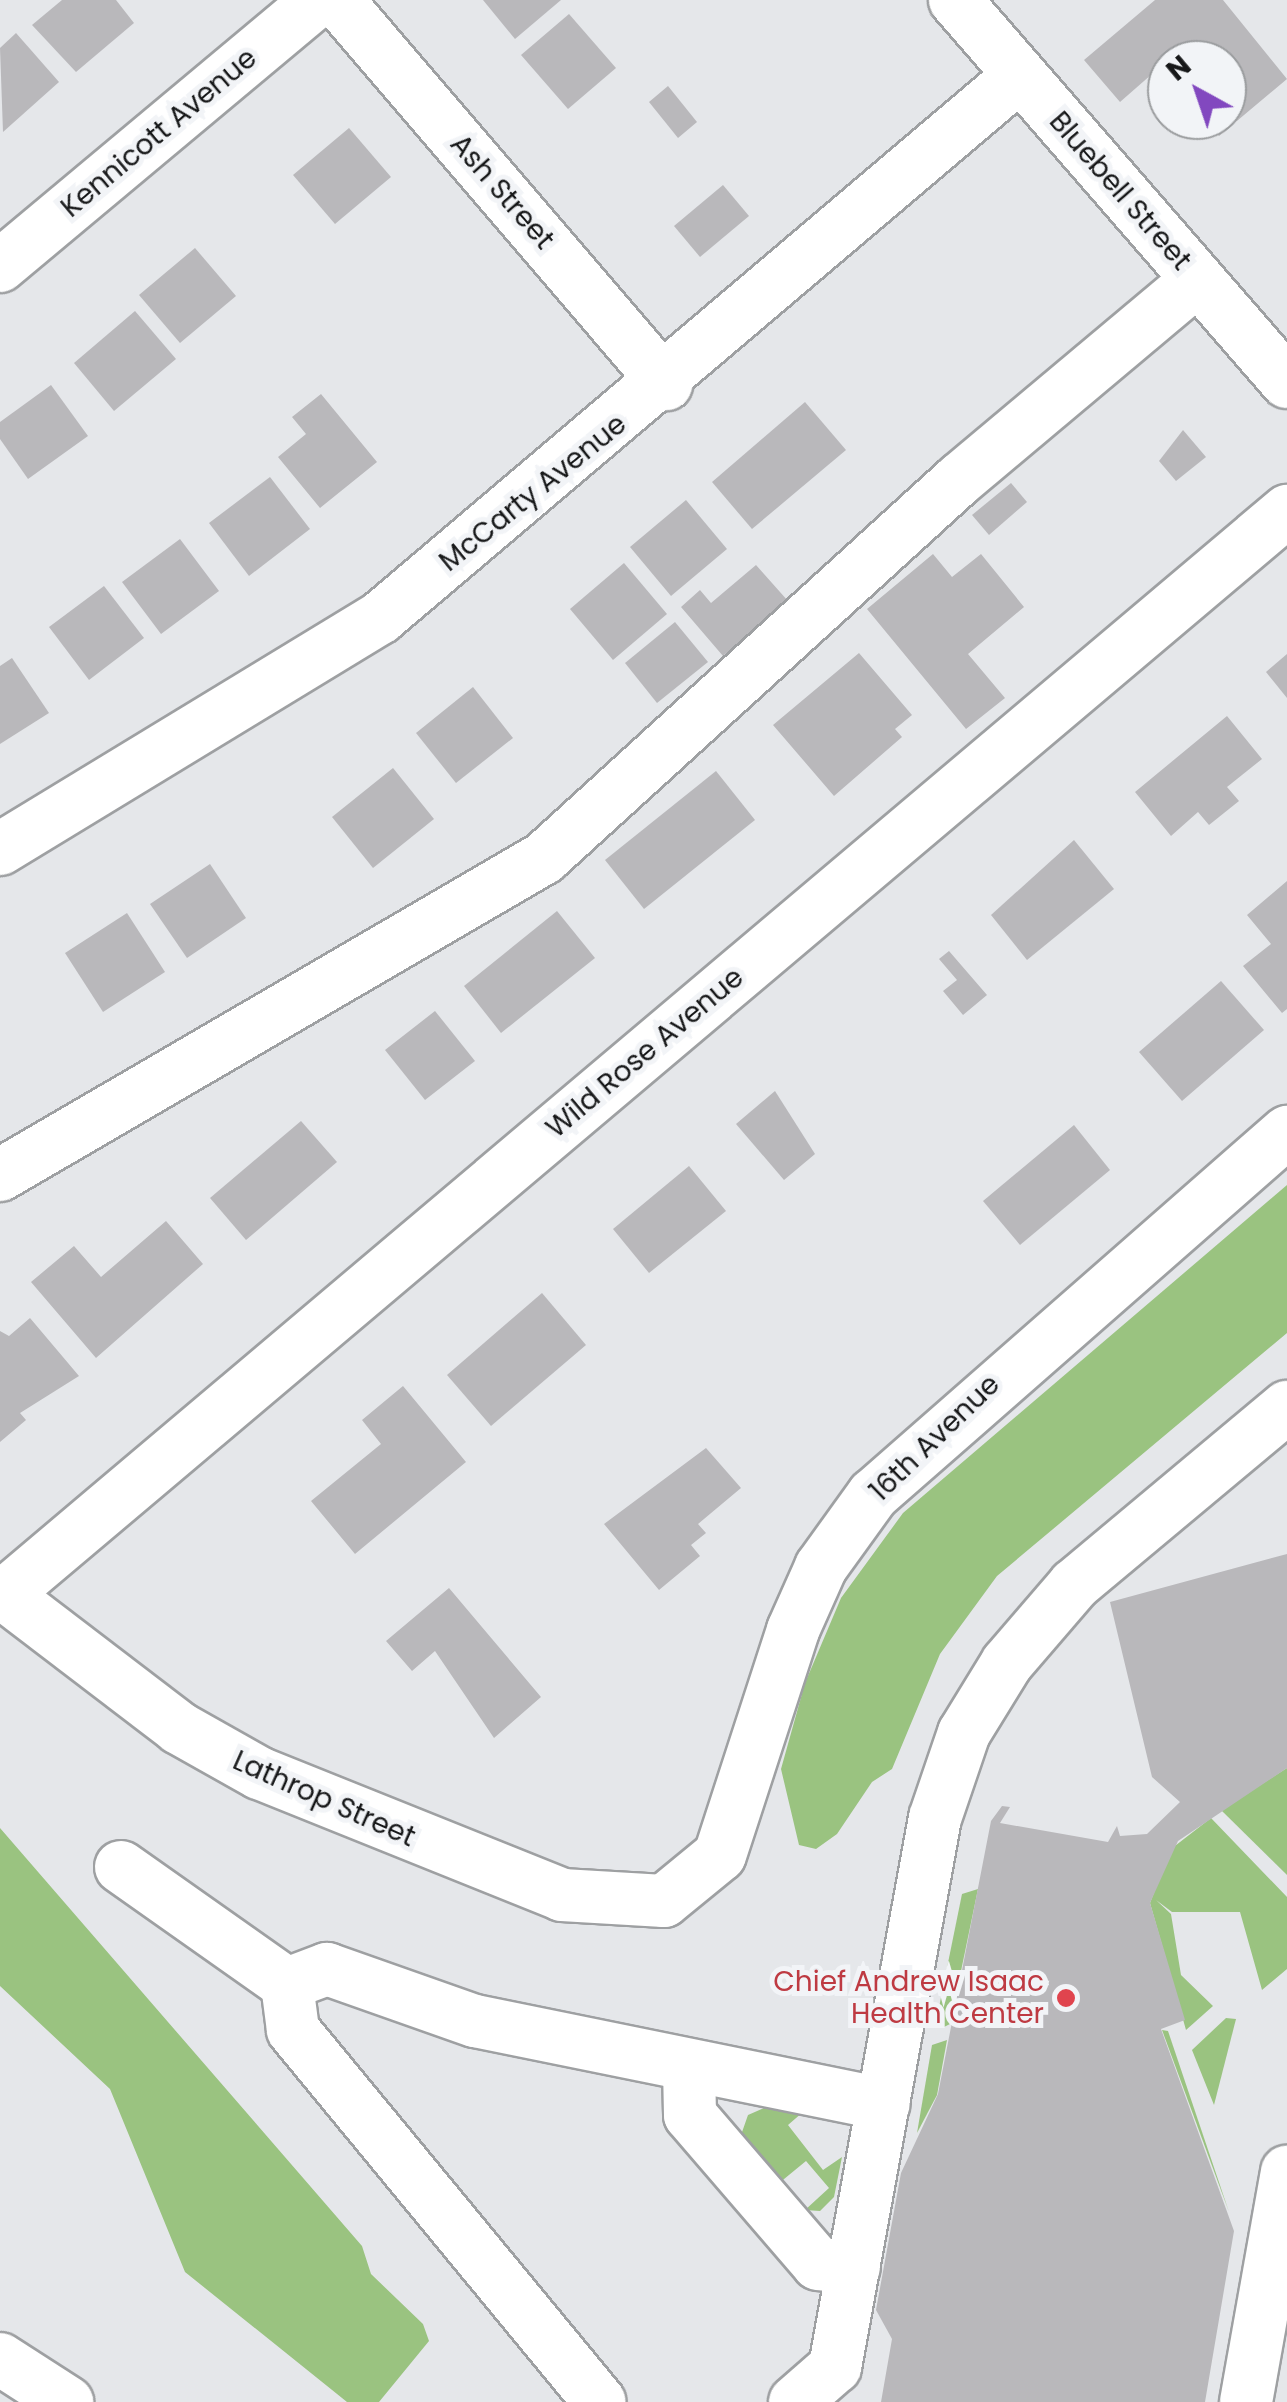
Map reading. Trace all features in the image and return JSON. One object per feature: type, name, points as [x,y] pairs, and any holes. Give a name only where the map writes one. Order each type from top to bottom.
[{"type":"street","name":"Kennicott Avenue","points":[[0,266],[318,0]]},
{"type":"street","name":"Ash Street","points":[[337,0],[666,384]]},
{"type":"street","name":"Bluebell Street","points":[[955,0],[1287,382]]},
{"type":"street","name":"McCarty Avenue","points":[[0,849],[380,618],[666,384],[1020,75]]},
{"type":"street","points":[[0,1176],[544,858],[960,479],[1198,280]]},
{"type":"street","name":"Wild Rose Avenue","points":[[2,1593],[1287,512]]},
{"type":"street","name":"16th Avenue","points":[[688,1889],[732,1831],[821,1567],[872,1495],[1287,1132]]},
{"type":"street","points":[[795,2402],[835,2368],[935,1818],[964,1733],[1007,1663],[1074,1585],[1287,1407]]},
{"type":"street","name":"Lathrop Street","points":[[2,1593],[180,1728],[348,1814],[603,1904],[664,1901],[688,1889]]},
{"type":"street","points":[[121,1867],[287,1984],[293,2030],[600,2402]]},
{"type":"street","points":[[287,1984],[327,1970],[475,2022],[884,2104]]},
{"type":"street","points":[[689,2067],[690,2115],[818,2264],[854,2266]]},
{"type":"street","points":[[1246,2402],[1281,2237],[1287,2172]]},
{"type":"street","points":[[0,2359],[68,2402]]},
{"type":"green space","points":[[1287,1185],[1287,1333],[997,1576],[940,1654],[892,1769],[872,1782],[837,1834],[816,1849],[799,1845],[781,1769],[805,1683],[841,1598],[903,1513]]},
{"type":"green space","points":[[1287,1768],[1287,1875],[1221,1810]]},
{"type":"green space","points":[[1211,1818],[1287,1897],[1287,1969],[1262,1990],[1240,1912],[1172,1912],[1156,1900],[1171,1914],[1181,1975],[1213,2006],[1186,2030],[1150,1903],[1171,1849]]},
{"type":"green space","points":[[0,1828],[362,2246],[371,2274],[423,2324],[429,2341],[379,2402],[347,2402],[185,2272],[110,2089],[0,1986]]},
{"type":"green space","points":[[978,1889],[950,2024],[944,2027],[937,2017],[962,1894]]},
{"type":"green space","points":[[1226,2018],[1236,2019],[1214,2105],[1192,2050]]},
{"type":"green space","points":[[1162,2030],[1168,2031],[1229,2212]]},
{"type":"green space","points":[[947,2040],[937,2095],[917,2133],[932,2045]]},
{"type":"green space","points":[[766,2107],[803,2112],[788,2125],[823,2170],[842,2157],[834,2197],[820,2211],[805,2210],[829,2188],[806,2161],[778,2184],[741,2135],[748,2115]]},
{"type":"building","points":[[62,0],[116,0],[134,23],[76,72],[32,25]]},
{"type":"building","points":[[483,0],[561,0],[515,39]]},
{"type":"building","points":[[1155,0],[1223,0],[1287,79],[1247,113],[1247,40],[1147,40],[1147,78],[1120,102],[1084,60]]},
{"type":"building","points":[[569,14],[616,68],[568,109],[521,55]]},
{"type":"building","points":[[16,33],[59,82],[3,132],[0,48]]},
{"type":"building","points":[[668,86],[697,122],[678,138],[649,102]]},
{"type":"building","points":[[349,128],[391,177],[335,224],[293,175]]},
{"type":"building","points":[[723,185],[749,216],[700,257],[674,226]]},
{"type":"building","points":[[195,248],[236,296],[180,343],[139,295]]},
{"type":"building","points":[[135,311],[176,359],[114,411],[74,363]]},
{"type":"building","points":[[51,385],[88,436],[28,479],[0,439],[0,422]]},
{"type":"building","points":[[321,394],[377,462],[320,508],[278,457],[306,434],[292,417]]},
{"type":"building","points":[[805,402],[846,450],[752,529],[712,482]]},
{"type":"building","points":[[1183,430],[1206,457],[1176,481],[1159,461]]},
{"type":"building","points":[[270,477],[310,529],[249,576],[209,523]]},
{"type":"building","points":[[1011,483],[1027,502],[989,535],[972,515]]},
{"type":"building","points":[[686,500],[727,549],[671,596],[630,547]]},
{"type":"building","points":[[180,539],[219,591],[161,634],[122,582]]},
{"type":"building","points":[[933,554],[952,577],[981,554],[1024,607],[968,654],[1005,698],[966,729],[867,609]]},
{"type":"building","points":[[624,563],[667,614],[613,660],[570,609]]},
{"type":"building","points":[[756,565],[788,601],[723,656],[681,607],[700,590],[711,603]]},
{"type":"building","points":[[104,586],[144,638],[89,680],[49,627]]},
{"type":"building","points":[[675,622],[708,662],[657,703],[625,663]]},
{"type":"building","points":[[859,653],[912,715],[895,729],[902,737],[834,796],[773,725]]},
{"type":"building","points":[[1287,654],[1287,698],[1266,672]]},
{"type":"building","points":[[12,658],[49,713],[0,744],[0,666]]},
{"type":"building","points":[[473,687],[513,738],[456,783],[416,733]]},
{"type":"building","points":[[1227,716],[1262,759],[1227,787],[1239,801],[1209,825],[1198,812],[1171,836],[1135,792]]},
{"type":"building","points":[[393,768],[434,819],[373,868],[332,817]]},
{"type":"building","points":[[716,771],[755,820],[644,909],[605,860]]},
{"type":"building","points":[[1074,840],[1114,889],[1027,960],[991,915]]},
{"type":"building","points":[[210,864],[246,918],[187,958],[150,904]]},
{"type":"building","points":[[1287,881],[1287,1009],[1282,1013],[1243,966],[1271,944],[1247,915]]},
{"type":"building","points":[[557,911],[595,958],[501,1033],[464,986]]},
{"type":"building","points":[[127,913],[165,972],[103,1012],[65,953]]},
{"type":"building","points":[[949,951],[987,995],[963,1015],[943,991],[957,980],[939,959]]},
{"type":"building","points":[[1221,981],[1264,1030],[1182,1101],[1139,1052]]},
{"type":"building","points":[[435,1011],[475,1061],[425,1100],[385,1050]]},
{"type":"building","points":[[775,1091],[815,1154],[784,1180],[736,1124]]},
{"type":"building","points":[[301,1121],[337,1162],[246,1240],[210,1198]]},
{"type":"building","points":[[1074,1125],[1110,1170],[1020,1245],[983,1201]]},
{"type":"building","points":[[689,1166],[726,1211],[649,1273],[613,1229]]},
{"type":"building","points":[[166,1221],[203,1264],[96,1358],[31,1282],[74,1246],[101,1277]]},
{"type":"building","points":[[542,1293],[586,1345],[491,1426],[447,1375]]},
{"type":"building","points":[[30,1318],[79,1376],[20,1413],[26,1420],[0,1442],[0,1331],[9,1336]]},
{"type":"building","points":[[403,1386],[466,1462],[355,1554],[311,1501],[381,1444],[362,1420]]},
{"type":"building","points":[[706,1448],[741,1488],[698,1524],[706,1533],[691,1545],[700,1556],[659,1590],[604,1524]]},
{"type":"building","name":"Chief Andrew Isaac Health Center","points":[[1287,1554],[1287,1768],[1178,1841],[1150,1903],[1185,2020],[1161,2029],[1234,2231],[1205,2402],[881,2402],[892,2339],[876,2310],[901,2173],[938,2094],[991,1821],[1002,1806],[1010,1807],[1000,1823],[1108,1842],[1117,1826],[1120,1836],[1147,1834],[1180,1802],[1152,1777],[1110,1602]]},
{"type":"building","points":[[449,1588],[541,1697],[494,1738],[435,1651],[412,1671],[386,1641]]},
{"type":"place","name":"Chief Andrew Isaac Health Center","points":[[1066,1998]]}]
